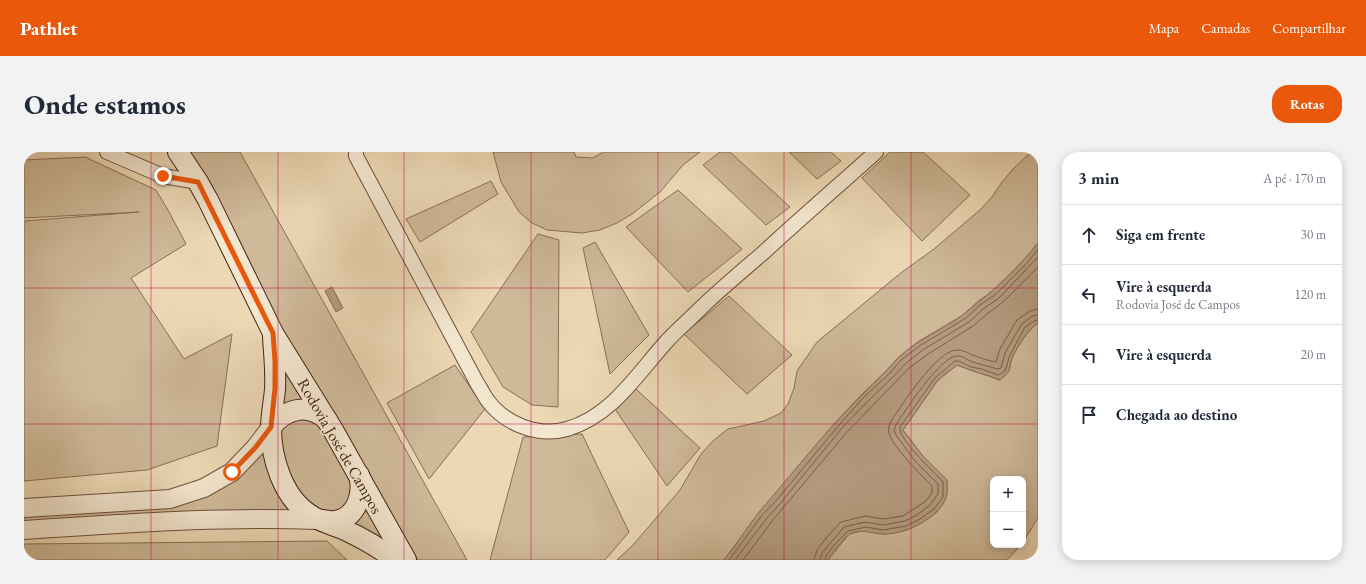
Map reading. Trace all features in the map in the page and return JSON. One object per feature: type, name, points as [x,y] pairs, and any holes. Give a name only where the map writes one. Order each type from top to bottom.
[{"type":"main road","name":"Rodovia José de Campos","points":[[178,152],[198,182],[273,333],[327,420],[406,560]]},
{"type":"main road","name":"Rodovia José de Campos","points":[[273,333],[275,388],[271,427],[272,448],[284,485],[299,506],[308,514],[318,520],[362,538],[384,551],[395,560]]},
{"type":"main road","points":[[271,427],[278,418],[287,413],[298,410],[310,410],[320,414],[327,420]]},
{"type":"main road","points":[[318,520],[335,521],[354,511],[359,502],[361,491],[361,482],[358,473]]},
{"type":"street","points":[[107,152],[163,176],[198,182],[187,152]]},
{"type":"street","points":[[356,152],[356,156],[470,370],[489,402],[499,413],[516,424],[535,430],[551,432],[566,429],[585,422],[604,411],[625,390],[668,340],[704,304],[876,152]]},
{"type":"street","points":[[24,508],[170,499],[204,488],[232,472],[255,448],[271,427]]},
{"type":"street","points":[[24,530],[180,520],[269,518],[318,520]]},
{"type":"shaded area","points":[[187,152],[240,152],[467,560],[418,560],[358,470]]},
{"type":"shaded area","points":[[493,152],[574,152],[576,157],[593,158],[603,152],[700,152],[683,165],[660,192],[632,214],[617,223],[600,230],[582,233],[547,230],[532,223],[519,212],[501,182]]},
{"type":"shaded area","points":[[720,152],[730,152],[790,207],[766,225],[703,165]]},
{"type":"shaded area","points":[[789,152],[831,152],[841,161],[817,179]]},
{"type":"shaded area","points":[[890,152],[923,152],[970,195],[922,241],[862,178]]},
{"type":"shaded area","points":[[1031,152],[1038,152],[1038,243],[1025,259],[993,291],[977,302],[963,315],[919,341],[899,357],[862,394],[836,422],[760,512],[724,560],[617,560],[633,545],[680,490],[701,454],[714,440],[728,429],[764,421],[781,413],[788,404],[794,388],[797,371],[817,342],[902,272],[934,249],[980,210],[1014,168]]},
{"type":"shaded area","points":[[85,157],[156,190],[186,244],[131,278],[184,359],[232,334],[217,446],[147,470],[24,481],[24,221],[139,212],[24,218],[24,160]]},
{"type":"shaded area","points":[[491,181],[498,194],[420,242],[406,219]]},
{"type":"shaded area","points":[[678,190],[742,249],[688,292],[626,227]]},
{"type":"shaded area","points":[[538,234],[559,240],[558,407],[532,405],[503,387],[471,332]]},
{"type":"shaded area","points":[[595,242],[649,335],[610,374],[583,248]]},
{"type":"shaded area","points":[[729,296],[792,355],[747,394],[684,334]]},
{"type":"shaded area","points":[[1038,323],[1038,518],[1026,537],[1026,476],[990,476],[990,548],[1018,548],[1007,560],[828,560],[849,534],[866,530],[883,534],[907,530],[937,512],[947,480],[922,455],[903,430],[938,380],[957,365],[999,380],[1008,371],[1013,356],[1031,329]]},
{"type":"shaded area","points":[[273,333],[326,419],[273,412]]},
{"type":"shaded area","points":[[455,365],[485,409],[429,479],[387,403]]},
{"type":"shaded area","points":[[636,389],[700,448],[667,486],[613,406]]},
{"type":"shaded area","points":[[307,419],[319,423],[354,474],[348,510],[315,513],[288,482],[279,430],[295,420]]},
{"type":"shaded area","points":[[582,434],[629,532],[605,560],[490,560],[523,437]]},
{"type":"shaded area","points":[[265,447],[298,512],[179,512],[24,522],[24,513],[162,504]]},
{"type":"shaded area","points":[[361,491],[401,556],[335,521]]},
{"type":"shaded area","points":[[327,541],[347,560],[24,560],[24,544]]},
{"type":"water","points":[[1038,243],[1038,323],[1027,333],[1018,347],[1013,356],[1010,369],[1007,374],[1000,380],[957,365],[938,380],[903,430],[922,455],[947,480],[946,498],[936,513],[910,529],[901,532],[879,534],[859,531],[850,534],[841,542],[828,560],[724,560],[760,511],[816,445],[841,416],[898,358],[905,351],[956,320],[974,306],[1012,272]]},
{"type":"water","points":[[332,287],[343,308],[336,312],[325,291]]},
{"type":"route","points":[[163,176],[198,182],[273,333],[275,388],[271,427],[255,448],[232,472]]}]
